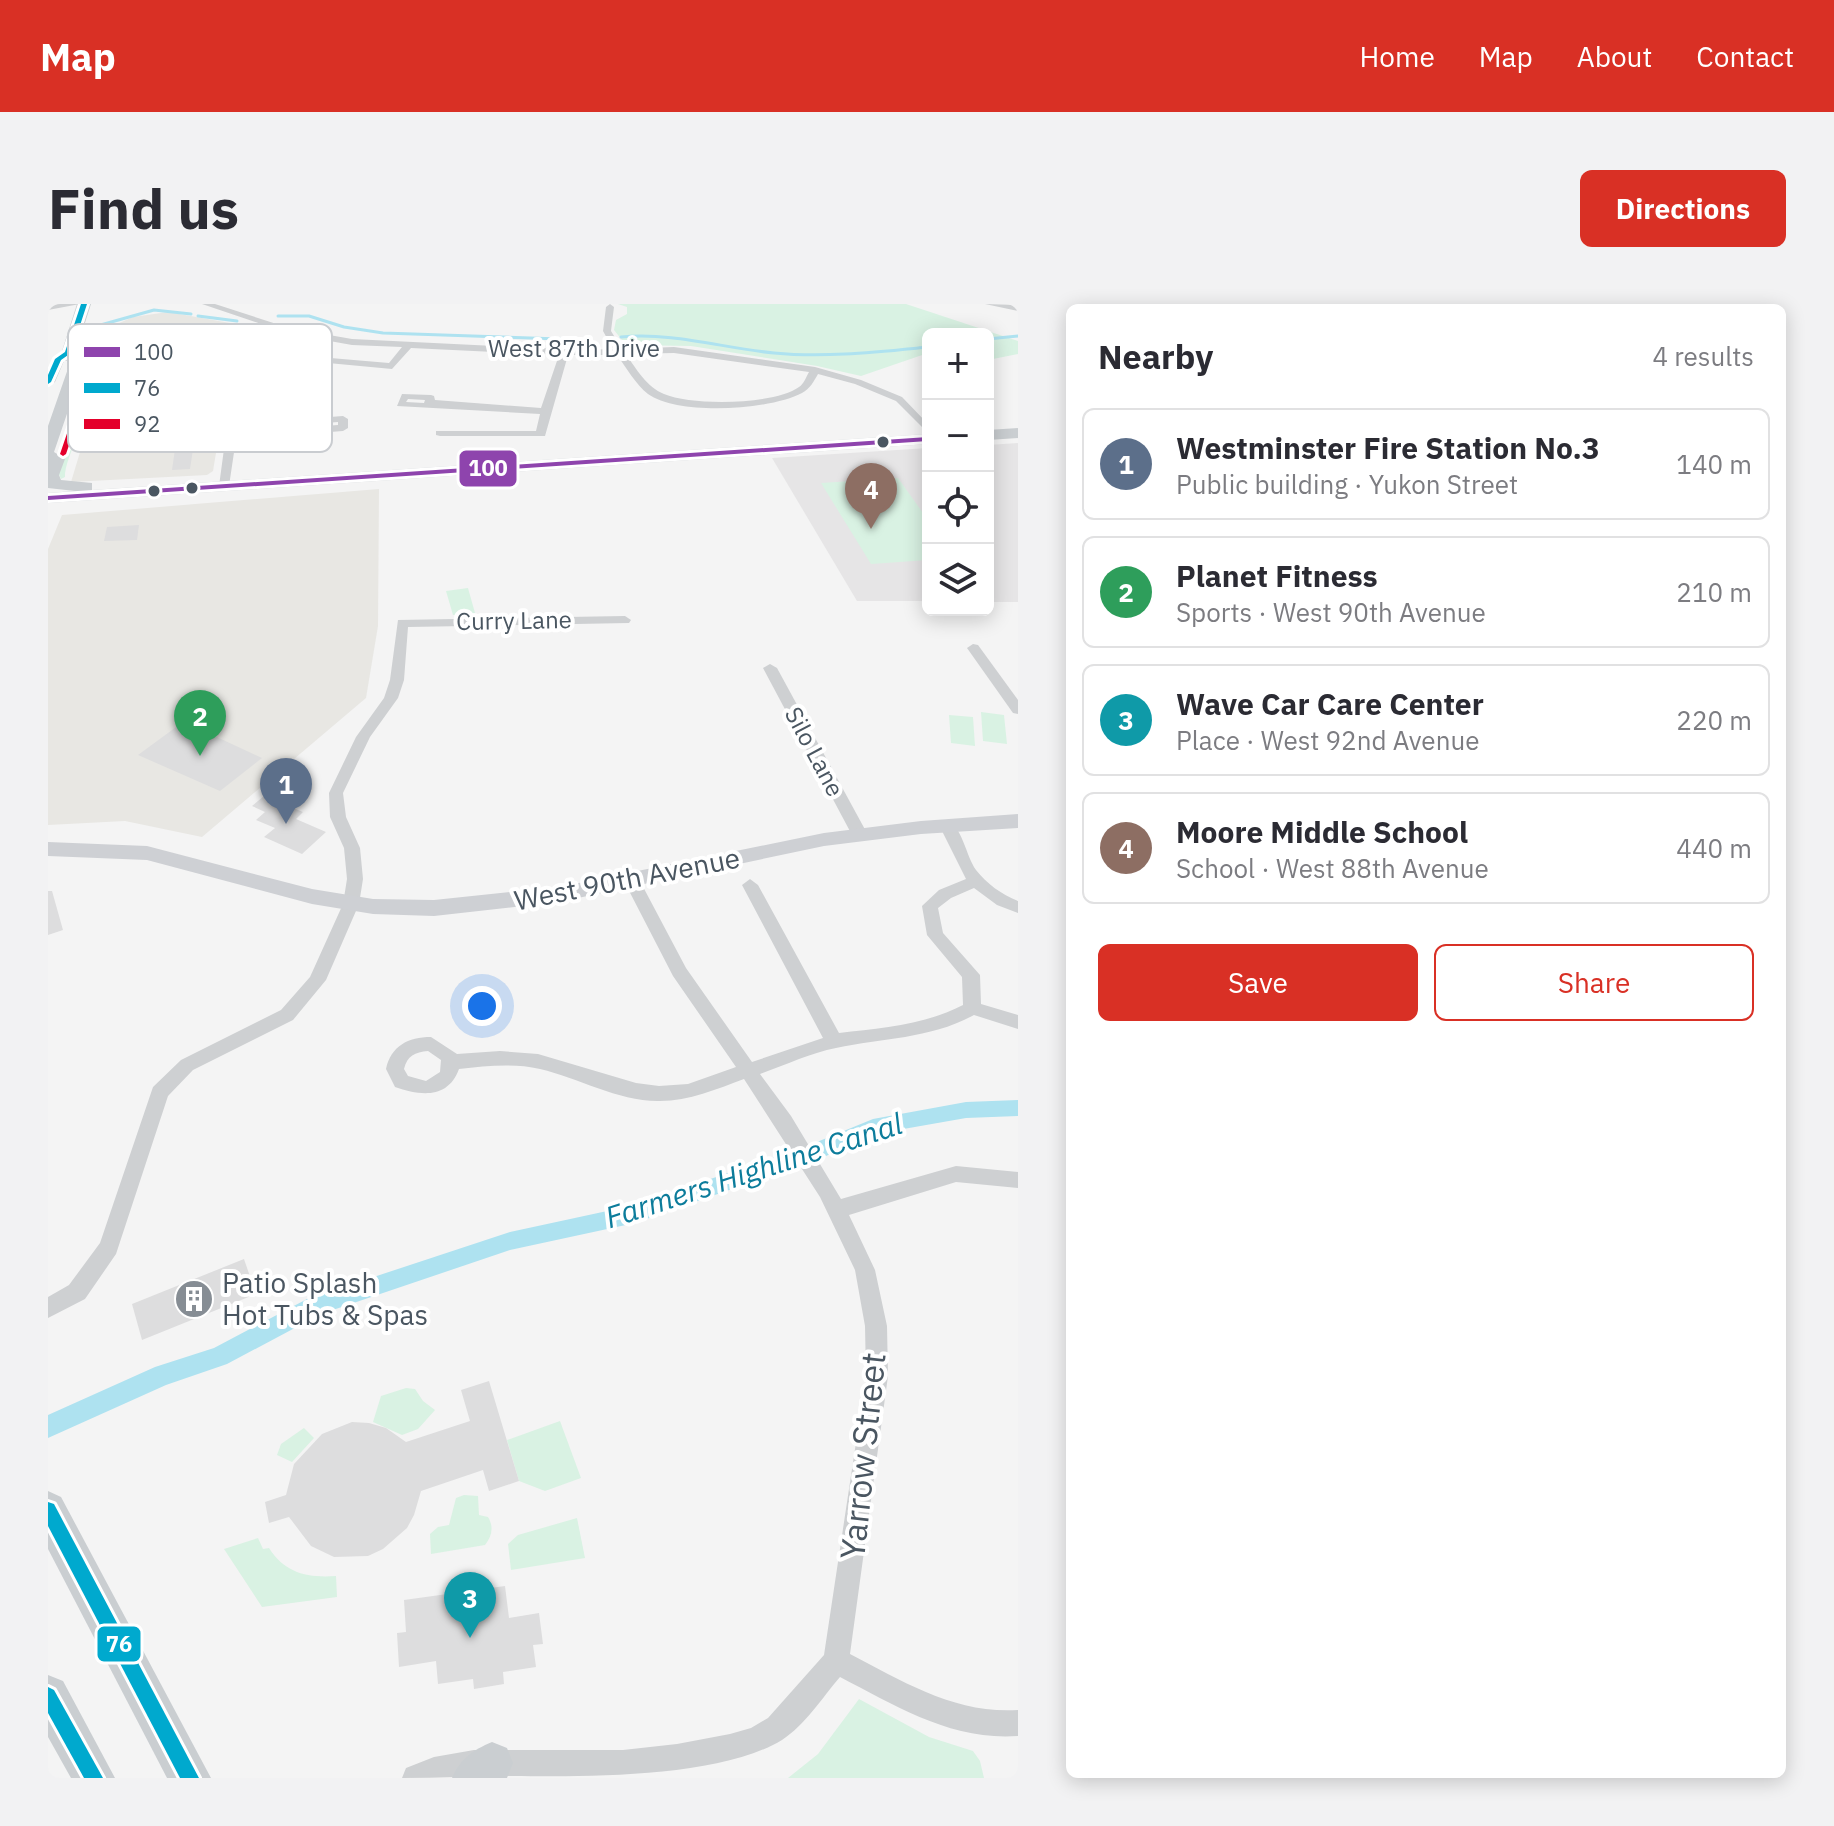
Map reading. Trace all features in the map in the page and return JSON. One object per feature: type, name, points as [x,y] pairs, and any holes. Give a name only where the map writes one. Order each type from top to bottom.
[{"type":"main road","points":[[77,324],[84,304]]},
{"type":"main road","points":[[48,382],[58,359],[68,353]]},
{"type":"main road","points":[[68,391],[48,452],[57,459],[51,475],[54,484],[110,494]]},
{"type":"main road","points":[[994,435],[1018,433]]},
{"type":"main road","points":[[48,498],[922,439]]},
{"type":"main road","points":[[48,511],[110,494]]},
{"type":"main road","points":[[48,1510],[193,1771]]},
{"type":"main road","points":[[58,1714],[82,1778]]},
{"type":"main road","points":[[58,1714],[94,1778]]},
{"type":"street","points":[[48,307],[76,304]]},
{"type":"street","points":[[989,304],[1018,308]]},
{"type":"street","name":"West 87th Drive","points":[[214,305],[269,324]]},
{"type":"street","points":[[610,307],[605,327],[618,351],[650,391],[672,402],[704,404],[779,399],[804,389],[815,370]]},
{"type":"street","name":"West 87th Drive","points":[[332,338],[564,353],[674,350],[815,370],[858,382],[899,399],[922,424]]},
{"type":"street","points":[[332,361],[392,366],[408,345]]},
{"type":"street","points":[[440,433],[537,435],[544,432],[545,411],[564,353]]},
{"type":"street","points":[[429,403],[545,411]]},
{"type":"street","points":[[332,420],[343,419],[343,428],[332,428]]},
{"type":"street","points":[[224,486],[228,452]]},
{"type":"street","name":"Curry Lane","points":[[351,904],[355,879],[352,848],[338,817],[336,793],[363,737],[391,698],[397,680],[402,623],[625,620]]},
{"type":"street","points":[[973,648],[1018,710]]},
{"type":"street","name":"Silo Lane","points":[[770,668],[860,835]]},
{"type":"street","name":"West 90th Avenue","points":[[48,849],[126,850],[178,858],[276,888],[351,904],[395,908],[466,907],[550,898],[633,883],[761,851],[860,835],[1018,821]]},
{"type":"street","points":[[947,825],[974,882],[1005,903],[1018,907]]},
{"type":"street","points":[[972,1008],[971,975],[935,935],[930,906],[945,894],[974,882]]},
{"type":"street","name":"Yarrow Street","points":[[633,883],[679,972],[796,1140],[838,1209],[865,1270],[878,1353],[836,1661]]},
{"type":"street","points":[[750,885],[834,1041]]},
{"type":"street","points":[[48,1308],[77,1292],[109,1247],[160,1092],[187,1065],[287,1015],[317,980],[351,904]]},
{"type":"street","points":[[451,1062],[500,1058],[538,1061],[636,1091],[659,1094],[688,1091],[834,1041],[902,1032],[948,1021],[972,1008],[1018,1022]]},
{"type":"street","points":[[838,1209],[956,1174],[1018,1180]]},
{"type":"street","points":[[416,1778],[431,1770],[483,1771],[582,1765],[690,1756],[734,1747],[772,1732],[836,1661],[936,1711],[1000,1726],[1018,1723]]},
{"type":"shaded area","points":[[168,312],[234,324],[117,324],[133,317]]},
{"type":"shaded area","points":[[1018,443],[1018,602],[994,602],[994,445]]},
{"type":"shaded area","points":[[922,448],[922,601],[857,601],[772,458]]},
{"type":"shaded area","points":[[80,452],[216,452],[213,471],[207,475],[71,482]]},
{"type":"shaded area","points":[[379,489],[378,626],[366,698],[202,837],[125,821],[48,825],[48,549],[62,515]]},
{"type":"green space","points":[[618,304],[906,304],[979,328],[922,328],[922,355],[861,376],[691,346],[626,345],[614,330],[616,320],[627,314],[627,307]]},
{"type":"green space","points":[[994,333],[1018,341],[1018,354],[994,359]]},
{"type":"green space","points":[[68,438],[68,452],[71,452],[65,477],[61,479],[58,472]]},
{"type":"green space","points":[[898,478],[922,512],[922,560],[871,564],[821,483]]},
{"type":"green space","points":[[468,588],[475,613],[453,615],[446,591]]},
{"type":"green space","points":[[981,712],[1004,715],[1007,744],[983,741]]},
{"type":"green space","points":[[949,715],[973,717],[975,746],[951,743]]},
{"type":"green space","points":[[406,1388],[415,1389],[423,1401],[435,1410],[418,1429],[402,1435],[373,1422],[381,1396]]},
{"type":"green space","points":[[560,1421],[581,1478],[545,1491],[519,1481],[507,1440]]},
{"type":"green space","points":[[304,1428],[314,1438],[292,1462],[277,1455],[281,1444]]},
{"type":"green space","points":[[478,1496],[479,1515],[488,1517],[491,1524],[487,1542],[485,1545],[431,1554],[430,1534],[438,1527],[449,1525],[456,1498]]},
{"type":"green space","points":[[577,1518],[585,1558],[511,1570],[508,1544],[518,1535]]},
{"type":"green space","points":[[258,1538],[263,1549],[269,1548],[282,1563],[298,1572],[336,1576],[337,1597],[262,1607],[224,1549]]},
{"type":"green space","points":[[859,1699],[929,1737],[973,1751],[980,1761],[984,1778],[788,1778],[818,1754]]},
{"type":"building","points":[[175,452],[193,452],[190,469],[172,470]]},
{"type":"building","points":[[139,525],[137,540],[104,541],[107,527]]},
{"type":"building","points":[[183,722],[262,758],[220,791],[138,755]]},
{"type":"building","points":[[264,796],[303,812],[296,819],[326,832],[302,854],[264,837],[275,828],[256,820],[265,812],[252,806]]},
{"type":"building","points":[[48,891],[52,891],[63,930],[48,935]]},
{"type":"building","name":"Patio Splash Hot Tubs & Spas","points":[[244,1259],[256,1294],[142,1340],[132,1304]]},
{"type":"building","points":[[489,1381],[519,1481],[489,1491],[483,1470],[421,1491],[407,1528],[383,1549],[368,1556],[334,1557],[311,1546],[289,1517],[269,1523],[265,1502],[286,1495],[294,1464],[322,1434],[352,1422],[369,1423],[386,1428],[406,1442],[470,1421],[461,1390]]},
{"type":"building","points":[[505,1586],[509,1618],[539,1613],[543,1644],[533,1645],[536,1667],[503,1672],[504,1684],[474,1689],[473,1679],[438,1684],[436,1661],[399,1667],[397,1633],[406,1632],[404,1600]]},
{"type":"waterway","points":[[104,324],[154,310],[191,314]]},
{"type":"waterway","points":[[198,316],[237,321]]},
{"type":"waterway","points":[[278,316],[309,316],[344,327],[383,333],[590,340]]},
{"type":"waterway","points":[[994,338],[1018,336]]},
{"type":"waterway","points":[[621,337],[660,337],[755,351],[812,355],[922,348]]},
{"type":"waterway","name":"Farmers Highline Canal","points":[[48,1427],[163,1375],[219,1357],[315,1306],[510,1241],[635,1214],[819,1150],[873,1127],[966,1110],[1018,1108]]},
{"type":"transit line","name":"76","points":[[77,324],[84,304]]},
{"type":"transit line","name":"76","points":[[48,382],[58,359],[68,353]]},
{"type":"transit line","name":"92","points":[[63,454],[68,439]]},
{"type":"transit line","name":"100","points":[[48,498],[922,439]]},
{"type":"transit line","name":"76","points":[[48,1510],[190,1778]]},
{"type":"transit line","name":"76","points":[[48,1696],[94,1778]]},
{"type":"place","name":"Moore Middle School","points":[[871,529]]},
{"type":"place","name":"Planet Fitness","points":[[200,756]]},
{"type":"place","name":"Westminster Fire Station No.3","points":[[286,824]]},
{"type":"place","name":"Patio Splash Hot Tubs & Spas","points":[[194,1299]]},
{"type":"place","name":"Wave Car Care Center","points":[[470,1638]]}]
